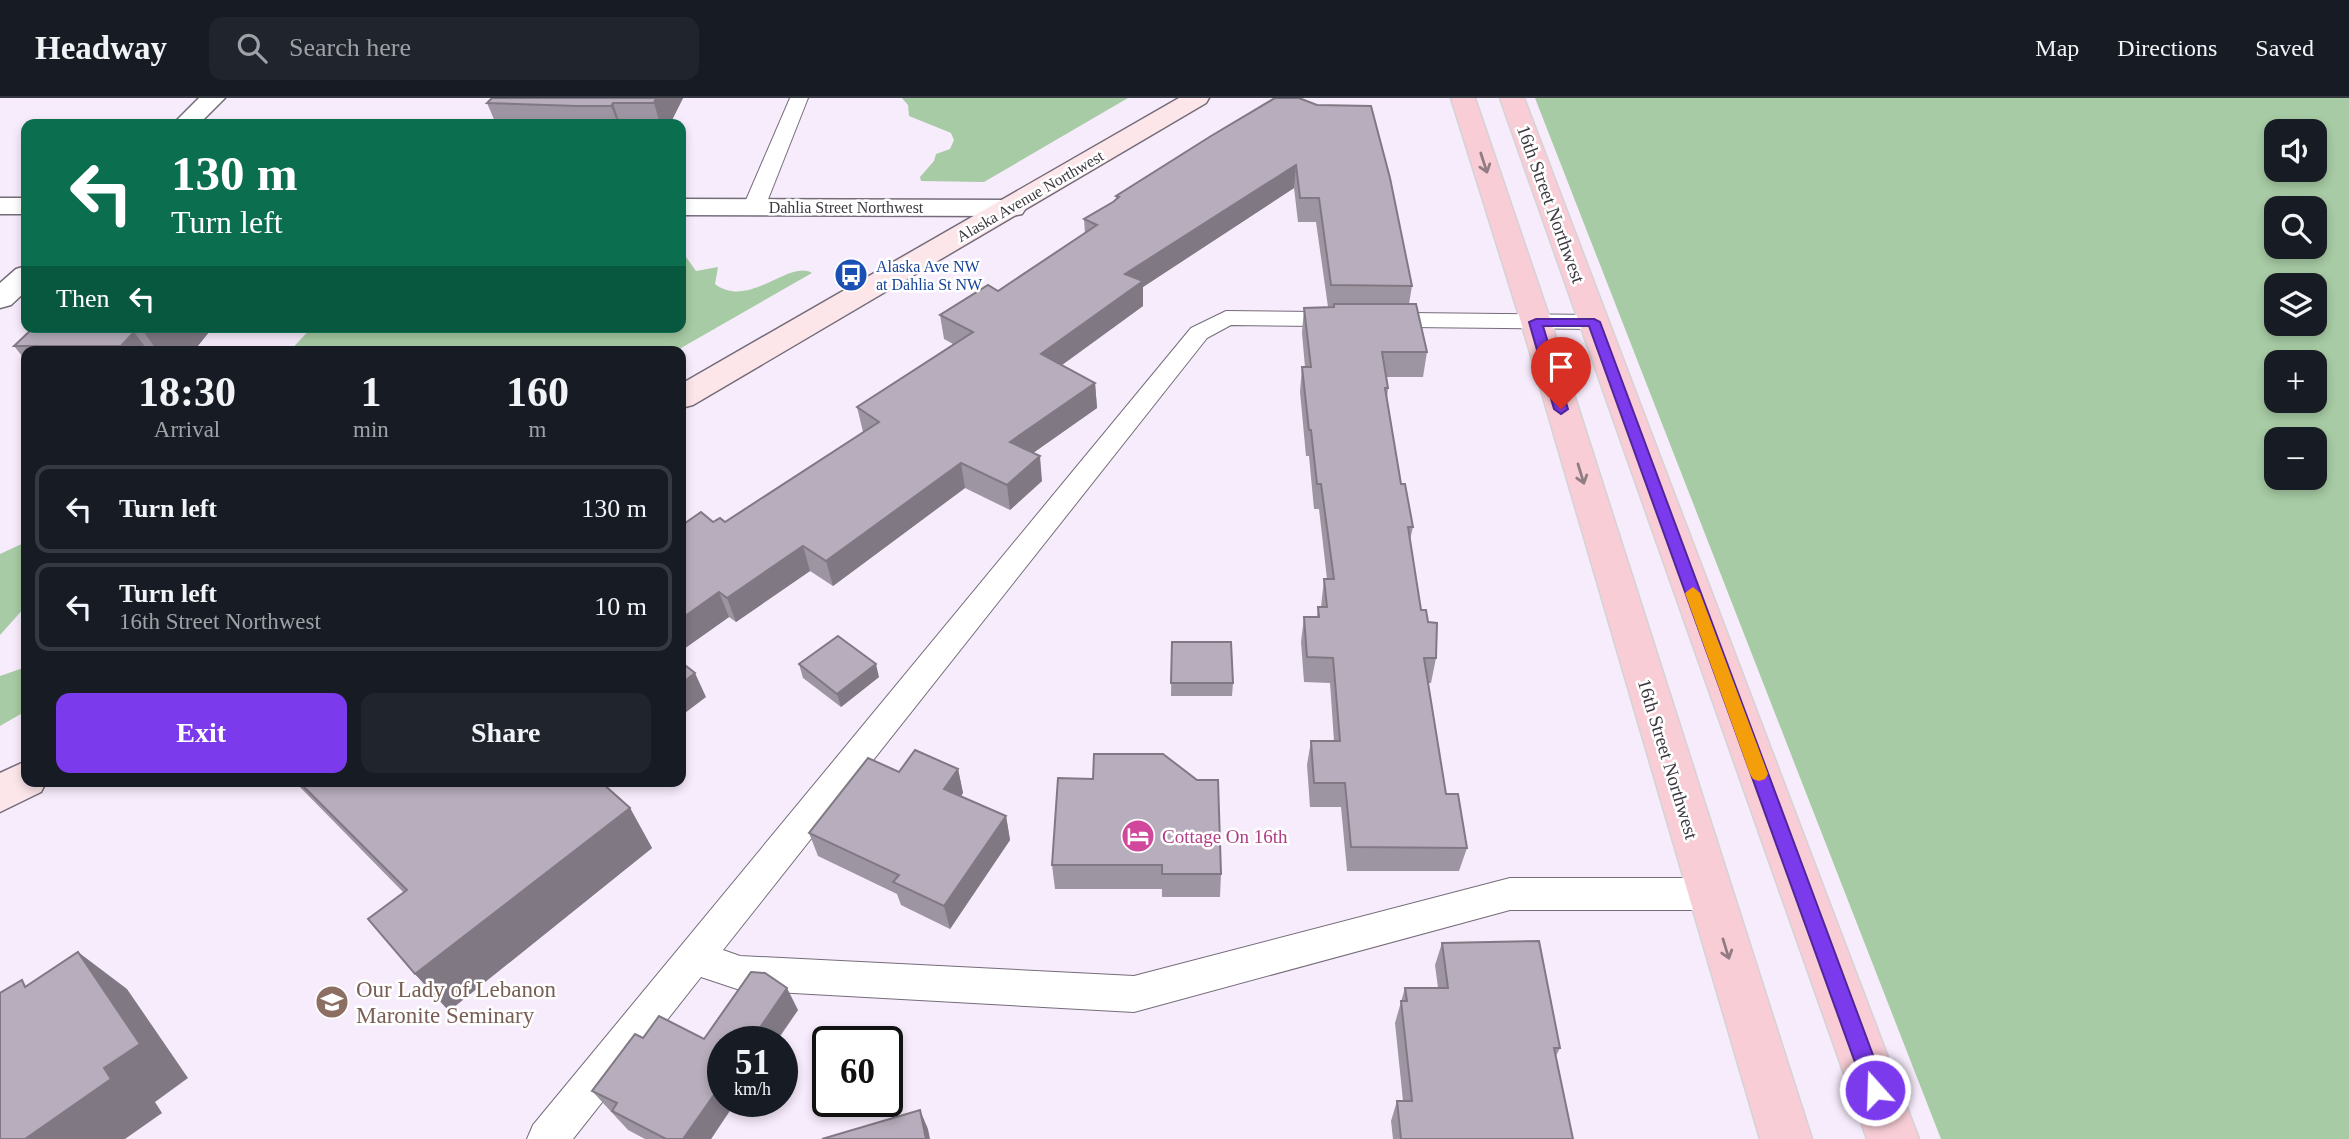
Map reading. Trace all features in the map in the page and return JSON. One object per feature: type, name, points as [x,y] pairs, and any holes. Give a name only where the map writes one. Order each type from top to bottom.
[{"type":"main road","name":"Alaska Avenue Northwest","points":[[686,395],[1198,98]]},
{"type":"main road","name":"16th Street Northwest","points":[[1463,98],[1536,322],[1786,1139]]},
{"type":"main road","name":"16th Street Northwest","points":[[1512,98],[1893,1139]]},
{"type":"main road","points":[[0,794],[21,782]]},
{"type":"street","points":[[190,119],[213,98]]},
{"type":"street","points":[[0,206],[21,206]]},
{"type":"street","name":"Dahlia Street Northwest","points":[[686,207],[1012,208]]},
{"type":"street","points":[[0,299],[21,280]]},
{"type":"lane","points":[[754,208],[799,98]]},
{"type":"lane","points":[[547,1139],[1199,333],[1226,318],[1594,322]]},
{"type":"lane","points":[[694,957],[740,973],[1134,994],[1510,894],[1709,894]]},
{"type":"green space","points":[[902,98],[1128,98],[984,182],[921,181],[920,177],[934,161],[936,154],[950,149],[954,140],[951,133],[909,116],[908,105]]},
{"type":"green space","points":[[1535,98],[2349,98],[2349,1139],[1941,1139]]},
{"type":"green space","points":[[686,257],[696,271],[718,267],[715,284],[728,290],[755,288],[792,272],[812,273],[684,346],[295,346],[306,333],[686,333]]},
{"type":"green space","points":[[21,544],[21,612],[0,635],[0,554]]},
{"type":"green space","points":[[21,669],[21,714],[0,726],[0,676]]},
{"type":"building","points":[[492,98],[656,98],[654,103],[577,106],[487,103]]},
{"type":"building","points":[[1275,98],[1299,98],[1317,105],[1371,106],[1390,178],[1412,286],[1331,285],[1319,198],[1300,198],[1296,165],[1125,274],[1143,281],[1041,354],[1095,383],[1010,442],[1040,456],[1007,485],[961,463],[826,561],[803,546],[727,598],[719,592],[686,615],[686,522],[701,512],[713,522],[720,518],[725,522],[879,422],[857,407],[973,332],[940,315],[988,285],[998,291],[1097,225],[1084,219],[1211,136]]},
{"type":"building","points":[[1334,304],[1416,304],[1427,352],[1382,352],[1388,388],[1385,388],[1401,484],[1405,484],[1413,527],[1408,527],[1421,610],[1426,610],[1428,622],[1437,623],[1436,658],[1424,658],[1446,794],[1458,794],[1467,848],[1351,847],[1345,783],[1314,783],[1311,741],[1340,741],[1333,658],[1307,657],[1304,617],[1319,617],[1318,607],[1327,607],[1324,579],[1334,579],[1321,484],[1317,484],[1302,367],[1311,367],[1304,308],[1334,307]]},
{"type":"building","points":[[28,333],[133,333],[121,346],[14,346]]},
{"type":"building","points":[[838,636],[876,664],[837,694],[799,664]]},
{"type":"building","points":[[1172,642],[1231,642],[1233,683],[1171,683]]},
{"type":"building","points":[[686,666],[695,673],[686,680]]},
{"type":"building","points":[[915,750],[958,769],[944,789],[1006,816],[944,906],[893,882],[899,875],[809,833],[868,758],[899,772]]},
{"type":"building","points":[[1094,754],[1163,754],[1197,780],[1218,780],[1221,874],[1162,874],[1162,865],[1052,865],[1058,778],[1093,779]]},
{"type":"building","points":[[304,787],[607,787],[630,808],[415,974],[368,919],[407,890]]},
{"type":"building","points":[[1539,941],[1560,1048],[1554,1048],[1573,1139],[1401,1139],[1397,1101],[1412,1101],[1401,1001],[1407,1001],[1405,988],[1448,988],[1442,943]]},
{"type":"building","points":[[78,952],[140,1044],[104,1068],[111,1079],[25,1139],[0,1139],[0,993],[22,980],[25,987]]},
{"type":"building","points":[[751,972],[765,973],[787,988],[761,1026],[713,1026]]},
{"type":"building","points":[[659,1016],[704,1039],[707,1035],[707,1105],[683,1139],[666,1139],[612,1111],[617,1103],[592,1091],[635,1034],[643,1038]]},
{"type":"building","points":[[920,1110],[926,1139],[822,1139],[903,1117]]},
{"type":"slow traffic","points":[[1693,593],[1759,774]]},
{"type":"place","name":"Alaska Ave NW at Dahlia St NW","points":[[851,275]]},
{"type":"place","name":"Cottage On 16th","points":[[1138,836]]},
{"type":"place","name":"Our Lady of Lebanon Maronite Seminary","points":[[332,1002]]},
{"type":"route","points":[[1561,409],[1536,322],[1594,322],[1875,1090]]}]
